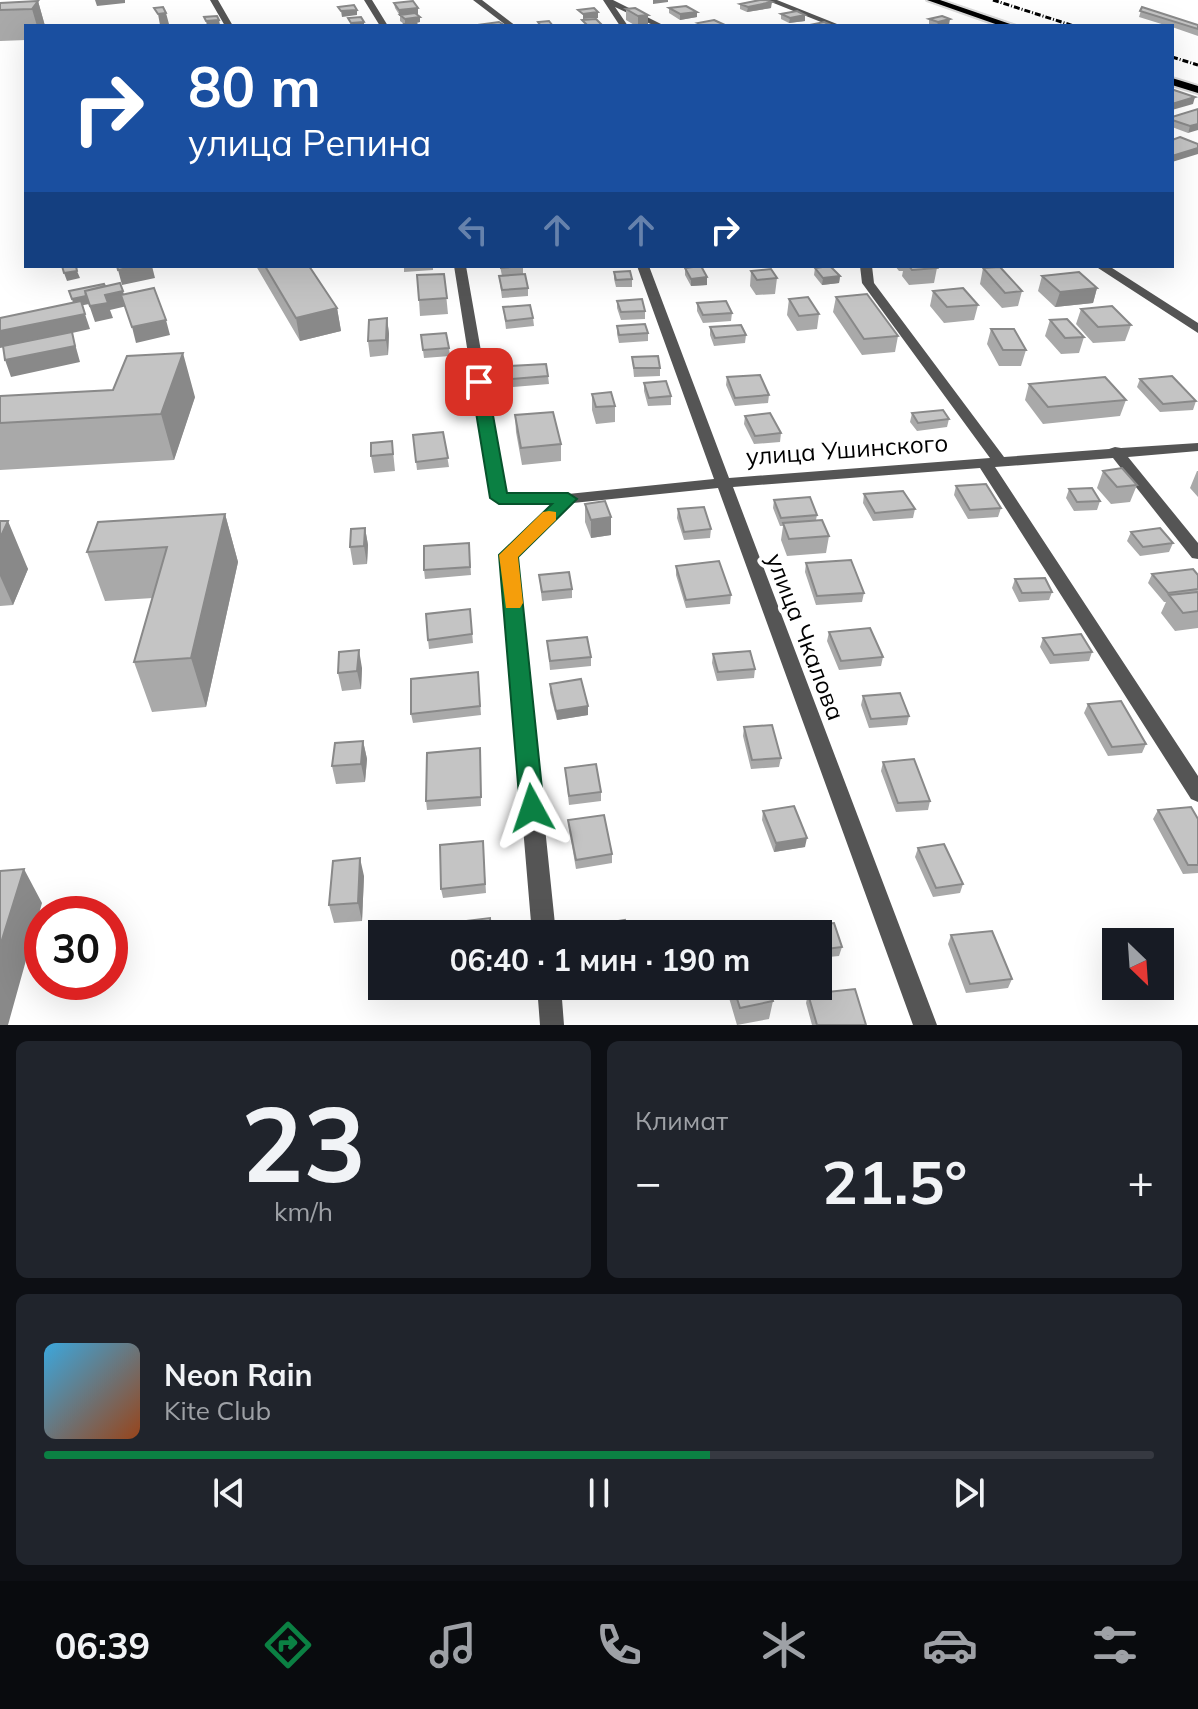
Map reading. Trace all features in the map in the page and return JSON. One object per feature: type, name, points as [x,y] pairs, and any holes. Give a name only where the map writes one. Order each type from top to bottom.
[{"type":"main road","points":[[931,0],[1000,24]]},
{"type":"main road","points":[[1174,82],[1198,90]]},
{"type":"street","points":[[214,0],[228,24]]},
{"type":"street","points":[[368,0],[383,24]]},
{"type":"street","points":[[477,0],[509,24]]},
{"type":"street","points":[[607,0],[623,24]]},
{"type":"street","points":[[607,0],[657,24]]},
{"type":"street","points":[[770,0],[833,24]]},
{"type":"street","name":"улица Ушинского","points":[[460,268],[499,498],[568,499],[722,483],[1198,447]]},
{"type":"street","name":"улица Чкалова","points":[[644,268],[925,1025]]},
{"type":"street","points":[[866,268],[868,283],[993,463],[1198,793]]},
{"type":"street","points":[[1104,268],[1198,329]]},
{"type":"street","points":[[1115,451],[1198,554]]},
{"type":"street","points":[[543,920],[508,555],[568,499]]},
{"type":"street","points":[[550,1000],[552,1025]]},
{"type":"building","points":[[760,0],[772,2],[748,7],[740,4]]},
{"type":"building","points":[[38,1],[32,9],[0,10],[0,3]]},
{"type":"building","points":[[413,1],[418,8],[399,10],[394,3]]},
{"type":"building","points":[[354,5],[357,10],[341,11],[338,7]]},
{"type":"building","points":[[686,6],[697,12],[680,14],[669,8]]},
{"type":"building","points":[[163,7],[166,13],[158,14],[154,8]]},
{"type":"building","points":[[1142,7],[1198,25],[1198,29],[1140,11]]},
{"type":"building","points":[[594,8],[598,12],[583,14],[578,10]]},
{"type":"building","points":[[635,8],[648,15],[638,16],[626,9]]},
{"type":"building","points":[[797,11],[805,15],[790,18],[781,14]]},
{"type":"building","points":[[415,13],[420,17],[405,19],[400,15]]},
{"type":"building","points":[[217,16],[219,20],[206,21],[204,17]]},
{"type":"building","points":[[942,16],[950,19],[938,22],[929,19]]},
{"type":"building","points":[[361,17],[364,22],[351,23],[348,18]]},
{"type":"building","points":[[596,19],[601,24],[586,24],[582,20]]},
{"type":"building","points":[[714,20],[723,24],[701,24],[698,23]]},
{"type":"building","points":[[1174,90],[1195,97],[1174,103]]},
{"type":"building","points":[[1198,109],[1198,124],[1190,126],[1174,121],[1174,116]]},
{"type":"building","points":[[1180,137],[1198,144],[1198,148],[1174,155],[1174,139]]},
{"type":"building","points":[[63,268],[76,268],[77,271],[64,273]]},
{"type":"building","points":[[266,268],[310,268],[337,308],[296,318]]},
{"type":"building","points":[[685,268],[702,268],[707,277],[691,279]]},
{"type":"building","points":[[815,268],[832,268],[840,276],[823,278]]},
{"type":"building","points":[[983,268],[1001,268],[1022,291],[1005,293]]},
{"type":"building","points":[[771,269],[777,278],[757,280],[751,271]]},
{"type":"building","points":[[630,271],[632,279],[616,280],[614,272]]},
{"type":"building","points":[[1079,272],[1097,288],[1060,292],[1042,276]]},
{"type":"building","points":[[444,274],[447,298],[419,300],[417,275]]},
{"type":"building","points":[[525,274],[528,288],[502,290],[499,276]]},
{"type":"building","points":[[120,283],[123,291],[105,295],[108,303],[90,306],[85,291]]},
{"type":"building","points":[[104,284],[85,291],[86,296],[72,299],[69,291]]},
{"type":"building","points":[[154,288],[166,320],[132,327],[121,295]]},
{"type":"building","points":[[963,288],[978,305],[947,307],[933,291]]},
{"type":"building","points":[[867,294],[898,336],[864,339],[836,297]]},
{"type":"building","points":[[808,297],[819,314],[799,316],[789,299]]},
{"type":"building","points":[[642,299],[645,311],[621,312],[617,301]]},
{"type":"building","points":[[81,301],[85,314],[0,331],[0,318]]},
{"type":"building","points":[[726,301],[732,313],[703,315],[697,303]]},
{"type":"building","points":[[530,305],[533,318],[506,321],[503,307]]},
{"type":"building","points":[[1112,306],[1131,325],[1098,327],[1081,309]]},
{"type":"building","points":[[387,318],[386,340],[368,341],[369,320]]},
{"type":"building","points":[[1067,319],[1084,337],[1065,338],[1050,320]]},
{"type":"building","points":[[645,324],[648,333],[619,335],[617,326]]},
{"type":"building","points":[[741,325],[746,335],[715,338],[710,327]]},
{"type":"building","points":[[991,329],[1014,329],[1026,350],[1003,350]]},
{"type":"building","points":[[72,332],[75,346],[5,360],[3,346]]},
{"type":"building","points":[[446,333],[449,348],[423,350],[421,335]]},
{"type":"building","points":[[183,353],[161,414],[0,423],[0,396],[113,390],[127,356]]},
{"type":"building","points":[[658,356],[660,368],[634,368],[632,357]]},
{"type":"building","points":[[546,364],[548,376],[512,379],[510,366]]},
{"type":"building","points":[[760,375],[769,395],[735,398],[727,377]]},
{"type":"building","points":[[1172,376],[1196,401],[1163,404],[1140,379]]},
{"type":"building","points":[[1105,377],[1126,400],[1048,407],[1029,384]]},
{"type":"building","points":[[666,381],[671,396],[649,398],[644,383]]},
{"type":"building","points":[[611,392],[615,406],[596,407],[592,394]]},
{"type":"building","points":[[943,410],[949,419],[918,423],[912,413]]},
{"type":"building","points":[[553,412],[561,444],[521,448],[515,415]]},
{"type":"building","points":[[770,413],[781,433],[755,436],[745,416]]},
{"type":"building","points":[[443,432],[448,458],[416,462],[413,435]]},
{"type":"building","points":[[392,441],[393,454],[371,456],[371,443]]},
{"type":"building","points":[[1122,468],[1137,485],[1117,487],[1103,471]]},
{"type":"building","points":[[986,484],[1001,508],[970,510],[956,486]]},
{"type":"building","points":[[1092,488],[1100,501],[1077,502],[1069,489]]},
{"type":"building","points":[[903,491],[915,509],[875,513],[864,494]]},
{"type":"building","points":[[810,497],[817,515],[781,518],[774,500]]},
{"type":"building","points":[[605,501],[611,517],[591,520],[585,504]]},
{"type":"building","points":[[704,507],[711,529],[684,532],[678,509]]},
{"type":"building","points":[[225,514],[191,658],[134,662],[167,547],[87,552],[98,522]]},
{"type":"building","points":[[822,520],[829,536],[789,539],[783,523]]},
{"type":"building","points":[[0,521],[8,521],[0,538]]},
{"type":"building","points":[[365,528],[364,546],[350,547],[351,529]]},
{"type":"building","points":[[1160,528],[1173,543],[1143,547],[1131,532]]},
{"type":"building","points":[[469,543],[470,567],[424,570],[424,546]]},
{"type":"building","points":[[851,560],[864,593],[817,596],[806,563]]},
{"type":"building","points":[[719,561],[731,595],[686,600],[676,566]]},
{"type":"building","points":[[1193,569],[1198,575],[1198,589],[1168,593],[1152,574]]},
{"type":"building","points":[[569,572],[572,589],[542,592],[539,575]]},
{"type":"building","points":[[1045,578],[1052,592],[1022,593],[1015,579]]},
{"type":"building","points":[[1198,592],[1198,611],[1183,613],[1169,595]]},
{"type":"building","points":[[470,609],[472,634],[428,640],[426,614]]},
{"type":"building","points":[[870,628],[883,657],[841,661],[829,632]]},
{"type":"building","points":[[1081,634],[1092,652],[1054,655],[1043,638]]},
{"type":"building","points":[[587,637],[591,657],[550,661],[547,641]]},
{"type":"building","points":[[359,650],[357,671],[338,673],[339,652]]},
{"type":"building","points":[[750,651],[755,669],[718,672],[713,654]]},
{"type":"building","points":[[478,672],[480,706],[411,714],[411,679]]},
{"type":"building","points":[[581,679],[588,706],[556,711],[550,684]]},
{"type":"building","points":[[900,693],[909,716],[871,719],[863,696]]},
{"type":"building","points":[[1121,701],[1146,744],[1112,747],[1088,704]]},
{"type":"building","points":[[772,725],[781,758],[752,760],[744,727]]},
{"type":"building","points":[[363,741],[361,764],[332,766],[335,743]]},
{"type":"building","points":[[480,748],[481,797],[426,801],[427,753]]},
{"type":"building","points":[[914,759],[930,801],[898,803],[883,762]]},
{"type":"building","points":[[596,764],[601,792],[569,796],[565,768]]},
{"type":"building","points":[[794,806],[807,838],[776,843],[763,811]]},
{"type":"building","points":[[1191,807],[1198,819],[1198,865],[1188,865],[1158,810]]},
{"type":"building","points":[[604,815],[612,854],[576,860],[568,820]]},
{"type":"building","points":[[483,841],[485,884],[441,889],[440,845]]},
{"type":"building","points":[[944,844],[963,884],[936,888],[918,848]]},
{"type":"building","points":[[360,858],[358,903],[329,905],[333,861]]},
{"type":"building","points":[[24,869],[0,946],[0,871]]},
{"type":"building","points":[[834,923],[842,947],[832,948]]},
{"type":"building","points":[[992,931],[1012,979],[970,984],[951,935]]},
{"type":"building","points":[[855,989],[866,1025],[817,1025],[810,1000],[832,1000],[832,991]]},
{"type":"building","points":[[737,1000],[773,1001],[740,1008]]},
{"type":"railway","points":[[993,0],[1068,24]]},
{"type":"railway","points":[[1174,58],[1198,65]]},
{"type":"slow traffic","points":[[513,603],[508,555],[549,516]]},
{"type":"route","points":[[479,382],[499,498],[568,499],[508,555],[532,808]]}]
